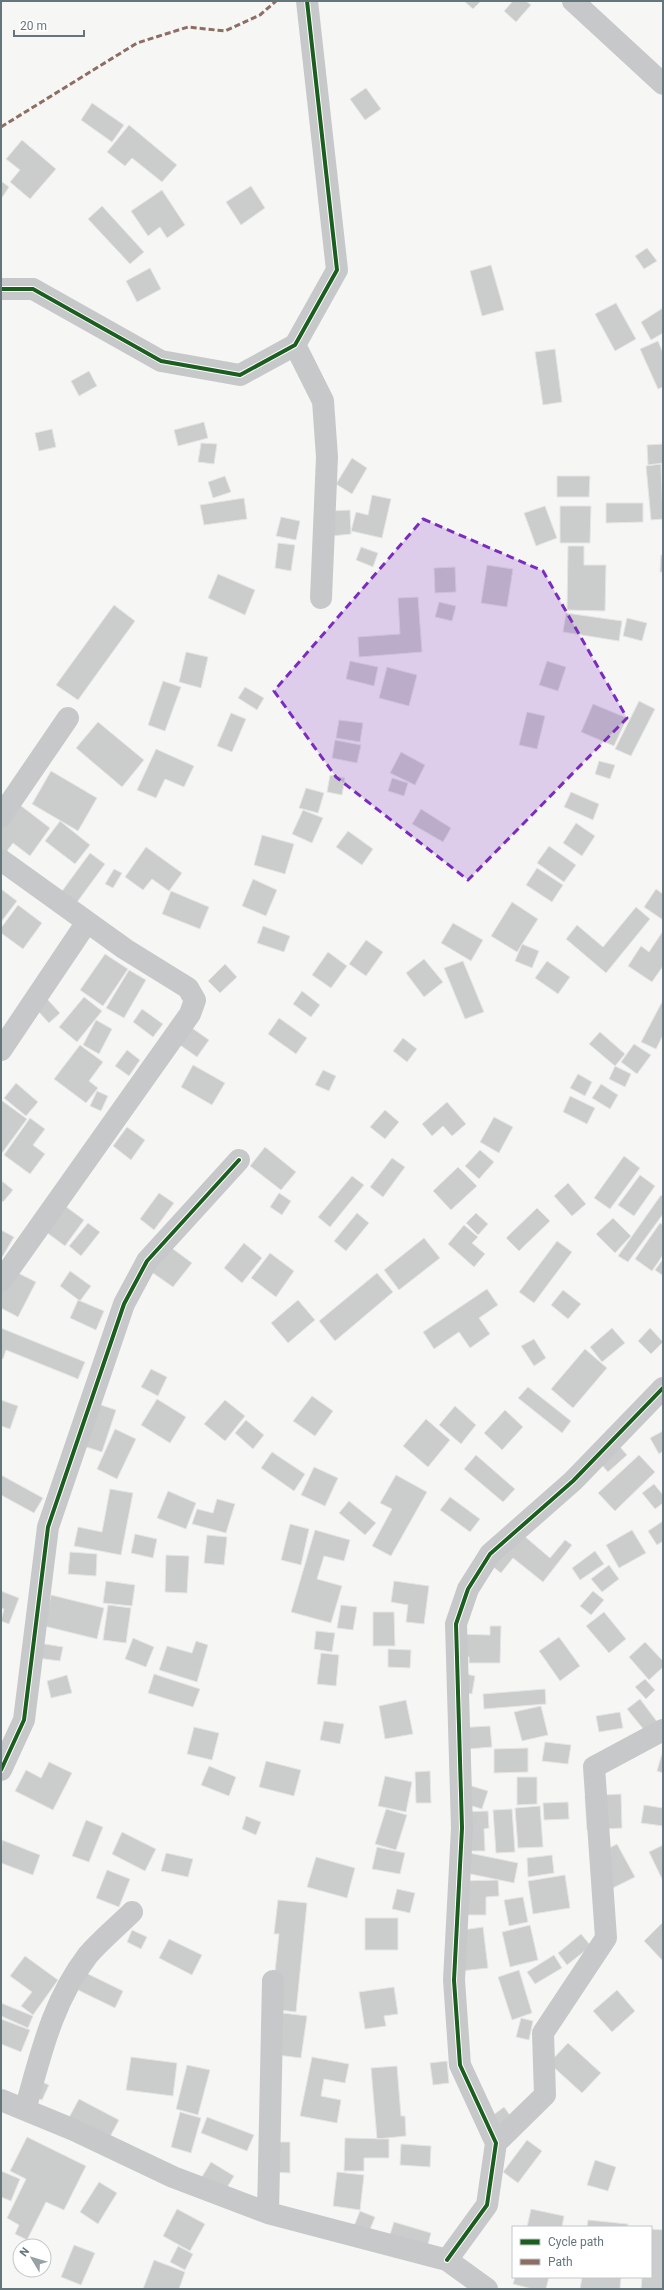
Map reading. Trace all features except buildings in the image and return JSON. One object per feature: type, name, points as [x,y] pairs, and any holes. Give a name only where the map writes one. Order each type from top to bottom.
[{"type":"street","points":[[1,289],[33,289],[161,361],[240,375],[295,344],[337,270],[307,1]]},
{"type":"street","points":[[573,1],[663,84]]},
{"type":"street","points":[[295,344],[323,400],[328,457],[321,598]]},
{"type":"street","points":[[1,816],[68,718]]},
{"type":"street","points":[[1,860],[125,949],[188,988],[195,1000],[190,1014],[1,1281]]},
{"type":"street","points":[[1,1050],[88,922]]},
{"type":"street","points":[[1,1770],[24,1720],[48,1527],[124,1304],[147,1261],[239,1160]]},
{"type":"street","points":[[447,2260],[487,2205],[496,2143],[460,2065],[454,1980],[462,1828],[456,1624],[468,1589],[490,1554],[573,1481],[663,1388]]},
{"type":"street","points":[[496,2143],[545,2095],[543,2033],[606,1938],[594,1767],[663,1730]]},
{"type":"street","points":[[25,2110],[51,2018],[66,1988],[89,1955],[132,1912]]},
{"type":"street","points":[[268,2213],[273,1981]]},
{"type":"street","points":[[1,2100],[74,2130],[173,2177],[268,2213],[447,2260],[487,2289]]},
{"type":"highlighted area","points":[[423,519],[543,571],[627,718],[468,880],[336,777],[274,691]]},
{"type":"marked path","points":[[1,127],[137,43],[188,27],[225,31],[260,15],[276,1]]},
{"type":"cycle path","points":[[1,289],[33,289],[161,361],[240,375],[295,345],[337,270],[307,1]]},
{"type":"cycle path","points":[[1,1770],[24,1720],[48,1527],[124,1304],[147,1261],[239,1160]]},
{"type":"cycle path","points":[[447,2260],[487,2205],[496,2143],[460,2065],[454,1980],[462,1828],[456,1624],[468,1589],[490,1554],[573,1481],[663,1388]]}]
